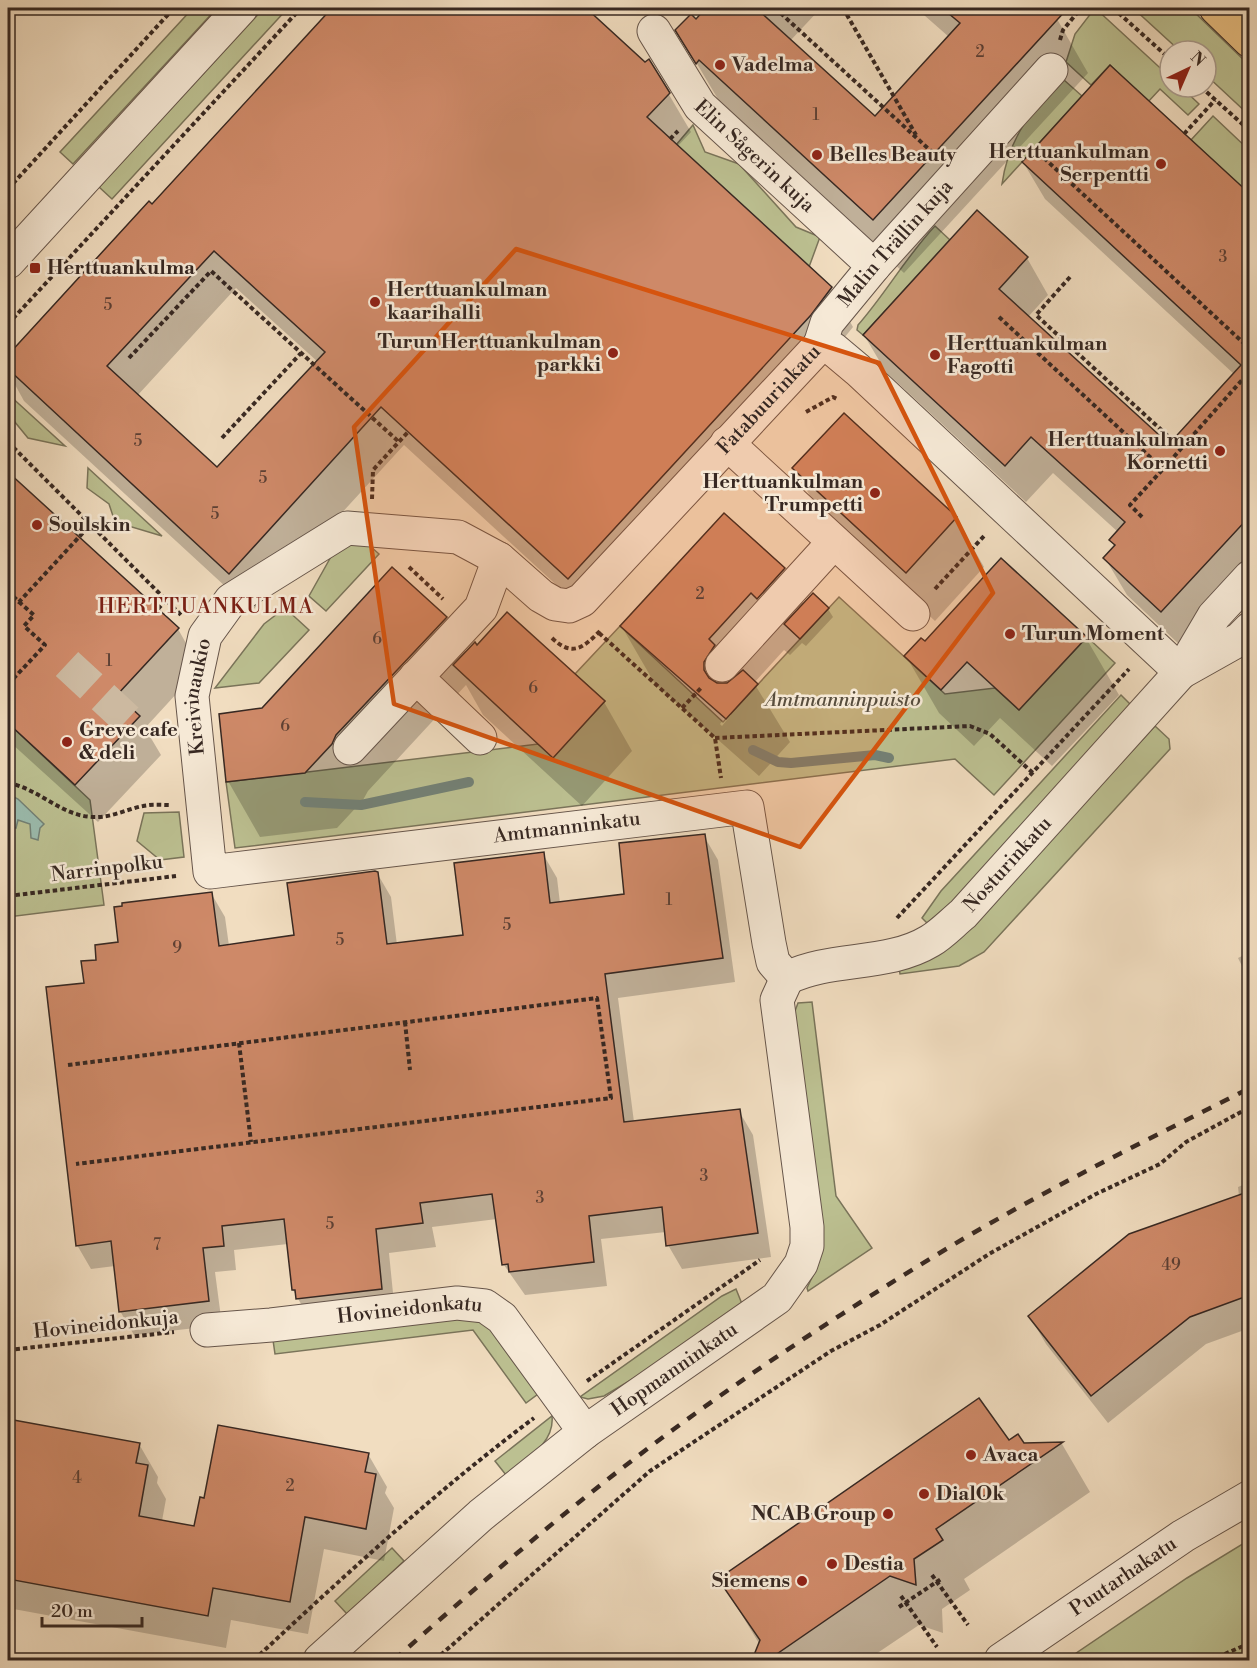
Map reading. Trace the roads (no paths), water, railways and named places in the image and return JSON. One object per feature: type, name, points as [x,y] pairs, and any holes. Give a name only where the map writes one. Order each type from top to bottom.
[{"type":"main road","points":[[1216,8],[1250,41]]},
{"type":"street","points":[[8,262],[241,8]]},
{"type":"street","name":"Elin Sågerin kuja","points":[[654,30],[700,106],[874,266]]},
{"type":"street","name":"Malin Trällin kuja","points":[[820,345],[827,323],[874,266],[1051,70]]},
{"type":"street","name":"Fatabuurinkatu","points":[[458,537],[499,559],[541,596],[555,604],[569,606],[582,600],[820,345],[833,349],[858,370],[1181,672]]},
{"type":"street","points":[[728,443],[913,614]]},
{"type":"street","name":"Kreivinaukio","points":[[210,872],[192,696],[205,636],[231,600],[347,528],[458,537]]},
{"type":"street","points":[[722,665],[834,542]]},
{"type":"street","points":[[350,748],[481,609],[499,559]]},
{"type":"street","name":"Nosturinkatu","points":[[787,978],[807,968],[899,954],[930,941],[963,914],[1181,672],[1214,616],[1250,577]]},
{"type":"street","name":"Nosturinkatu","points":[[1181,672],[1240,639],[1250,629]]},
{"type":"street","points":[[416,677],[480,738]]},
{"type":"street","name":"Amtmanninkatu","points":[[210,872],[747,807],[769,943],[774,962],[787,978]]},
{"type":"street","name":"Hopmanninkatu","points":[[320,1660],[482,1515],[585,1432],[761,1310],[784,1290],[801,1264],[807,1246],[807,1227],[777,1000],[787,978]]},
{"type":"street","name":"Hovineidonkatu","points":[[207,1330],[271,1325],[457,1303],[485,1306],[502,1318],[585,1432]]},
{"type":"street","name":"Puutarhakatu","points":[[1001,1660],[1183,1536],[1250,1497]]},
{"type":"waterway","points":[[753,750],[778,762],[791,763],[875,755],[889,758]]},
{"type":"waterway","points":[[305,802],[361,805],[469,782]]},
{"type":"tunnel","points":[[67,664],[132,724]]},
{"type":"railway","points":[[394,1660],[496,1571],[602,1484],[674,1429],[771,1361],[938,1254],[1014,1210],[1250,1088]]},
{"type":"place","name":"Vadelma","points":[[720,65]]},
{"type":"place","name":"Belles Beauty","points":[[817,155]]},
{"type":"place","name":"Herttuankulman Serpentti","points":[[1161,164]]},
{"type":"place","name":"Herttuankulma","points":[[35,268]]},
{"type":"place","name":"Herttuankulman kaarihalli","points":[[375,302]]},
{"type":"place","name":"Turun Herttuankulman parkki","points":[[613,353]]},
{"type":"place","name":"Herttuankulman Fagotti","points":[[935,355]]},
{"type":"place","name":"Herttuankulman Kornetti","points":[[1220,451]]},
{"type":"place","name":"Herttuankulman Trumpetti","points":[[875,493]]},
{"type":"place","name":"Soulskin","points":[[37,525]]},
{"type":"place","name":"Turun Moment","points":[[1010,634]]},
{"type":"place","name":"Greve cafe & deli","points":[[67,742]]},
{"type":"place","name":"Avaca","points":[[971,1455]]},
{"type":"place","name":"DialOk","points":[[924,1494]]},
{"type":"place","name":"NCAB Group","points":[[888,1514]]},
{"type":"place","name":"Destia","points":[[832,1564]]},
{"type":"place","name":"Siemens","points":[[802,1581]]},
{"type":"district","name":"HERTTUANKULMA","points":[[206,607]]},
{"type":"park label","name":"Amtmanninpuisto","points":[[843,700]]}]
